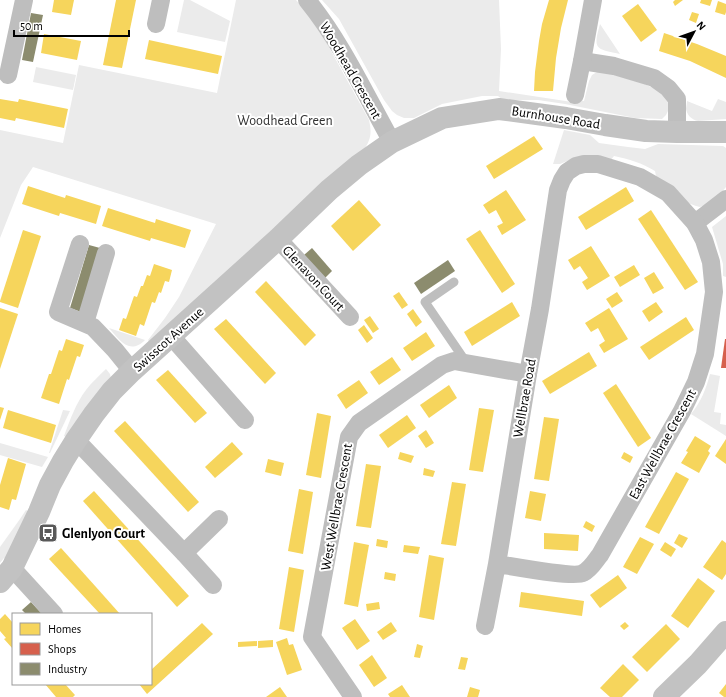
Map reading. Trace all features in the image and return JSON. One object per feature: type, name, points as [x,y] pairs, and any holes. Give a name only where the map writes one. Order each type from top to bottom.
[{"type":"street","points":[[8,75],[24,0]]},
{"type":"street","points":[[156,24],[161,0]]},
{"type":"street","name":"Woodhead Crescent","points":[[307,0],[320,16],[347,58],[392,142]]},
{"type":"street","points":[[575,95],[592,0]]},
{"type":"street","points":[[582,61],[614,66],[654,78],[668,88],[677,99],[677,132]]},
{"type":"street","name":"Burnhouse Road","points":[[392,142],[442,118],[500,108],[646,131],[726,132]]},
{"type":"street","name":"Swisscot Avenue","points":[[6,575],[39,512],[50,485],[63,461],[94,414],[112,391],[170,336],[188,322],[278,239],[329,190],[359,165],[392,142]]},
{"type":"street","name":"East Wellbrae Crescent","points":[[497,564],[566,574],[582,574],[593,565],[684,408],[696,382],[705,354],[714,292],[711,262],[704,240],[695,223],[668,193],[640,177],[598,164],[584,164],[576,166],[567,172]]},
{"type":"street","name":"Wellbrae Road","points":[[485,626],[497,564],[540,309],[558,190],[567,172]]},
{"type":"street","points":[[695,223],[726,199]]},
{"type":"street","name":"Glenavon Court","points":[[278,239],[350,317]]},
{"type":"street","points":[[80,244],[58,312],[93,327],[115,350],[132,371]]},
{"type":"street","points":[[85,323],[106,253]]},
{"type":"street","points":[[170,336],[245,420]]},
{"type":"street","name":"West Wellbrae Crescent","points":[[345,694],[312,637],[349,437],[359,423],[442,365],[454,362],[528,374]]},
{"type":"street","points":[[76,440],[213,585]]},
{"type":"street","points":[[184,553],[219,519]]},
{"type":"street","points":[[6,575],[53,613]]},
{"type":"street","points":[[664,697],[698,664],[726,632]]},
{"type":"lane","points":[[454,282],[425,302],[467,364]]},
{"type":"green space","points":[[184,0],[190,0],[230,21],[225,42],[177,32]]},
{"type":"green space","name":"Woodhead Green","points":[[236,0],[296,0],[305,10],[325,40],[369,120],[370,136],[363,151],[149,342],[148,340],[179,297],[216,224],[33,167],[21,185],[0,238],[0,130],[63,143],[79,65],[217,93]]},
{"type":"green space","points":[[322,0],[499,0],[501,49],[499,91],[572,102],[573,99],[584,101],[592,75],[597,72],[603,72],[638,81],[662,92],[666,96],[670,107],[662,119],[635,118],[538,100],[503,100],[498,96],[482,96],[442,104],[414,118],[404,118],[392,111],[384,100],[339,19]]},
{"type":"green space","points":[[600,24],[620,54],[605,51],[598,46],[597,39]]},
{"type":"green space","points":[[36,67],[76,75],[73,90],[33,82]]},
{"type":"green space","points":[[718,99],[726,102],[726,119],[698,121],[689,115],[686,108],[687,101],[712,111]]},
{"type":"green space","points":[[564,130],[590,135],[599,143],[645,149],[658,144],[723,146],[726,148],[726,187],[720,194],[700,207],[688,203],[656,176],[655,171],[630,160],[614,156],[610,161],[572,159],[560,164],[553,164]]},
{"type":"green space","points":[[726,216],[726,277],[723,276],[723,264],[712,227]]},
{"type":"green space","points":[[109,328],[145,340],[139,345],[129,346],[121,341]]},
{"type":"green space","points":[[106,369],[110,374],[111,379],[66,437],[64,436],[82,395]]},
{"type":"green space","points":[[710,374],[720,376],[714,412],[721,413],[720,424],[726,425],[726,436],[691,414],[703,395]]},
{"type":"green space","points":[[63,410],[70,411],[49,453]]},
{"type":"green space","points":[[0,443],[48,457],[42,467],[0,455]]},
{"type":"green space","points":[[26,510],[29,512],[7,560],[4,558],[0,563],[0,547]]},
{"type":"building: Homes","points":[[54,0],[74,0],[71,15],[52,12]]},
{"type":"building: Homes","points":[[116,0],[136,0],[122,68],[103,65]]},
{"type":"building: Homes","points":[[549,0],[568,0],[556,58],[553,91],[534,91],[539,41]]},
{"type":"building: Homes","points":[[675,0],[683,0],[675,6],[673,2]]},
{"type":"building: Homes","points":[[701,0],[712,0],[710,6],[700,3]]},
{"type":"building: Homes","points":[[718,1],[726,4],[725,15],[715,12]]},
{"type":"building: Homes","points":[[638,4],[657,30],[641,42],[622,16]]},
{"type":"building: Homes","points":[[692,12],[699,14],[696,23],[689,20]]},
{"type":"building: Homes","points":[[664,33],[726,56],[726,78],[690,61],[659,51]]},
{"type":"building: Homes","points":[[44,34],[81,41],[77,60],[41,53]]},
{"type":"building: Homes","points":[[149,40],[222,56],[218,74],[145,59]]},
{"type":"building: Homes","points":[[0,99],[18,102],[19,99],[68,109],[64,128],[16,118],[15,121],[0,118]]},
{"type":"building: Homes","points":[[534,136],[543,149],[494,179],[486,166]]},
{"type":"building: Homes","points":[[28,186],[65,198],[66,195],[101,206],[96,224],[60,213],[59,216],[22,204]]},
{"type":"building: Homes","points":[[626,187],[634,201],[586,230],[578,217]]},
{"type":"building: Homes","points":[[506,190],[526,220],[502,235],[497,226],[503,223],[496,210],[489,214],[483,205]]},
{"type":"building: Homes","points":[[359,200],[381,225],[353,251],[331,226]]},
{"type":"building: Homes","points":[[108,208],[155,223],[156,219],[191,230],[185,248],[151,238],[150,241],[102,226]]},
{"type":"building: Homes","points":[[651,210],[698,282],[685,290],[638,219]]},
{"type":"building: Homes","points":[[23,230],[41,236],[18,308],[0,301]]},
{"type":"building: Homes","points":[[480,230],[515,284],[502,293],[466,239]]},
{"type":"building: Homes","points":[[591,246],[610,276],[587,290],[582,282],[588,278],[580,266],[574,270],[568,260]]},
{"type":"building: Homes","points":[[154,264],[172,270],[169,282],[165,281],[161,293],[159,292],[155,303],[152,302],[144,326],[140,324],[136,336],[119,330],[123,318],[126,319],[134,296],[137,297],[147,275],[150,276]]},
{"type":"building: Homes","points":[[634,265],[640,275],[620,287],[614,277]]},
{"type":"building: Homes","points":[[654,272],[664,288],[653,294],[644,278]]},
{"type":"building: Homes","points":[[266,281],[316,335],[305,346],[255,292]]},
{"type":"building: Homes","points":[[399,292],[408,305],[402,309],[393,296]]},
{"type":"building: Homes","points":[[617,292],[623,301],[612,308],[606,299]]},
{"type":"building: Homes","points":[[512,302],[520,316],[472,346],[464,332]]},
{"type":"building: Homes","points":[[656,302],[663,312],[649,322],[642,311]]},
{"type":"building: Homes","points":[[0,308],[18,314],[0,369]]},
{"type":"building: Homes","points":[[609,308],[628,339],[604,353],[599,345],[605,341],[598,328],[591,332],[585,323]]},
{"type":"building: Homes","points":[[413,309],[422,322],[416,327],[407,314]]},
{"type":"building: Homes","points":[[370,316],[379,329],[373,333],[364,320]]},
{"type":"building: Homes","points":[[686,317],[694,330],[649,360],[640,347]]},
{"type":"building: Homes","points":[[226,319],[276,373],[265,384],[214,329]]},
{"type":"building: Homes","points":[[364,325],[373,338],[367,343],[358,330]]},
{"type":"building: Homes","points":[[426,332],[435,346],[412,361],[403,348]]},
{"type":"building: Homes","points":[[66,339],[84,345],[80,357],[77,356],[69,380],[67,379],[59,404],[41,398],[59,350],[62,351]]},
{"type":"building: Homes","points":[[589,352],[597,366],[550,394],[542,381]]},
{"type":"building: Homes","points":[[392,357],[401,370],[379,385],[370,372]]},
{"type":"building: Homes","points":[[168,370],[207,413],[195,423],[156,380]]},
{"type":"building: Homes","points":[[359,380],[368,393],[346,409],[337,395]]},
{"type":"building: Homes","points":[[616,384],[651,438],[638,447],[603,393]]},
{"type":"building: Homes","points":[[449,385],[457,398],[429,418],[420,405]]},
{"type":"building: Homes","points":[[0,407],[4,408],[0,420]]},
{"type":"building: Homes","points":[[479,408],[494,410],[483,472],[469,470]]},
{"type":"building: Homes","points":[[8,410],[56,425],[51,443],[3,428]]},
{"type":"building: Homes","points":[[317,413],[331,416],[321,478],[306,475]]},
{"type":"building: Homes","points":[[407,415],[416,428],[388,448],[379,435]]},
{"type":"building: Homes","points":[[544,417],[559,419],[549,481],[534,479]]},
{"type":"building: Homes","points":[[125,421],[199,502],[188,512],[114,431]]},
{"type":"building: Homes","points":[[426,430],[434,443],[426,448],[418,436]]},
{"type":"building: Homes","points":[[695,436],[711,446],[708,451],[710,453],[699,473],[681,463]]},
{"type":"building: Homes","points":[[726,439],[726,464],[715,456]]},
{"type":"building: Homes","points":[[232,442],[243,454],[215,478],[205,467]]},
{"type":"building: Homes","points":[[400,452],[414,456],[411,463],[398,459]]},
{"type":"building: Homes","points":[[624,452],[633,457],[630,463],[621,458]]},
{"type":"building: Homes","points":[[8,458],[26,464],[16,500],[12,499],[9,510],[0,507],[0,485]]},
{"type":"building: Homes","points":[[268,459],[284,463],[281,476],[265,472]]},
{"type":"building: Homes","points":[[366,464],[381,466],[371,528],[356,526]]},
{"type":"building: Homes","points":[[424,468],[435,471],[433,477],[423,475]]},
{"type":"building: Homes","points":[[676,472],[689,479],[659,534],[645,527]]},
{"type":"building: Homes","points":[[452,482],[466,484],[456,546],[441,544]]},
{"type":"building: Homes","points":[[299,489],[313,492],[303,554],[288,551]]},
{"type":"building: Homes","points":[[94,491],[189,596],[177,607],[83,501]]},
{"type":"building: Homes","points":[[530,491],[546,494],[541,521],[525,518]]},
{"type":"building: Homes","points":[[586,521],[595,526],[592,532],[583,527]]},
{"type":"building: Homes","points":[[544,533],[579,535],[578,551],[544,549]]},
{"type":"building: Homes","points":[[679,534],[688,538],[682,548],[674,543]]},
{"type":"building: Homes","points":[[640,537],[654,544],[637,574],[623,567]]},
{"type":"building: Homes","points":[[377,539],[388,541],[387,548],[376,546]]},
{"type":"building: Homes","points":[[722,540],[726,543],[726,574],[722,580],[703,567]]},
{"type":"building: Homes","points":[[354,542],[369,545],[358,607],[344,604]]},
{"type":"building: Homes","points":[[665,542],[676,549],[671,557],[660,550]]},
{"type":"building: Homes","points":[[404,545],[420,547],[418,554],[403,552]]},
{"type":"building: Homes","points":[[61,548],[119,613],[99,613],[49,559]]},
{"type":"building: Homes","points":[[429,555],[444,558],[434,620],[419,617]]},
{"type":"building: Homes","points":[[289,567],[304,570],[294,632],[279,629]]},
{"type":"building: Homes","points":[[385,572],[396,574],[395,581],[384,579]]},
{"type":"building: Homes","points":[[618,575],[627,588],[600,608],[590,595]]},
{"type":"building: Homes","points":[[698,578],[715,591],[688,628],[671,616]]},
{"type":"building: Homes","points":[[521,592],[584,601],[582,616],[519,607]]},
{"type":"building: Homes","points":[[379,602],[380,609],[367,611],[366,604]]},
{"type":"building: Homes","points":[[5,614],[12,622],[12,648],[4,639],[6,638],[0,631],[0,619]]},
{"type":"building: Homes","points":[[355,619],[370,641],[357,650],[342,628]]},
{"type":"building: Homes","points":[[391,622],[397,631],[383,640],[377,632]]},
{"type":"building: Homes","points":[[625,622],[629,626],[624,630],[620,626]]},
{"type":"building: Homes","points":[[202,623],[213,634],[147,694],[140,685],[152,685],[152,669]]},
{"type":"building: Homes","points":[[666,624],[680,639],[647,672],[632,657]]},
{"type":"building: Homes","points":[[287,638],[289,645],[293,644],[302,670],[287,675],[276,642]]},
{"type":"building: Homes","points":[[273,640],[273,647],[258,648],[258,641]]},
{"type":"building: Homes","points":[[257,641],[257,646],[238,647],[238,642]]},
{"type":"building: Homes","points":[[417,644],[423,646],[420,658],[414,657]]},
{"type":"building: Homes","points":[[372,655],[387,678],[374,687],[359,665]]},
{"type":"building: Homes","points":[[461,657],[468,658],[465,670],[458,669]]},
{"type":"building: Homes","points":[[623,664],[639,680],[622,697],[610,697],[600,688]]},
{"type":"building: Homes","points":[[726,684],[726,697],[724,697],[719,693]]},
{"type":"building: Homes","points":[[46,685],[66,685],[75,695],[73,697],[56,697]]},
{"type":"building: Homes","points":[[402,685],[410,697],[390,697],[388,694]]},
{"type":"building: Homes","points":[[280,687],[287,697],[266,697]]},
{"type":"building: Homes","points":[[470,687],[480,690],[478,697],[467,697]]},
{"type":"building: Shops","points":[[725,339],[726,368],[721,368]]},
{"type":"building: Industry","points":[[31,13],[43,15],[33,62],[22,60]]},
{"type":"building: Industry","points":[[89,245],[100,248],[81,312],[70,308]]},
{"type":"building: Industry","points":[[312,248],[332,271],[325,278],[304,255]]},
{"type":"building: Industry","points":[[448,260],[455,271],[421,294],[414,283]]},
{"type":"building: Industry","points":[[31,602],[41,613],[25,613],[22,610]]},
{"type":"place","name":"Glenlyon Court","points":[[48,533]]}]
